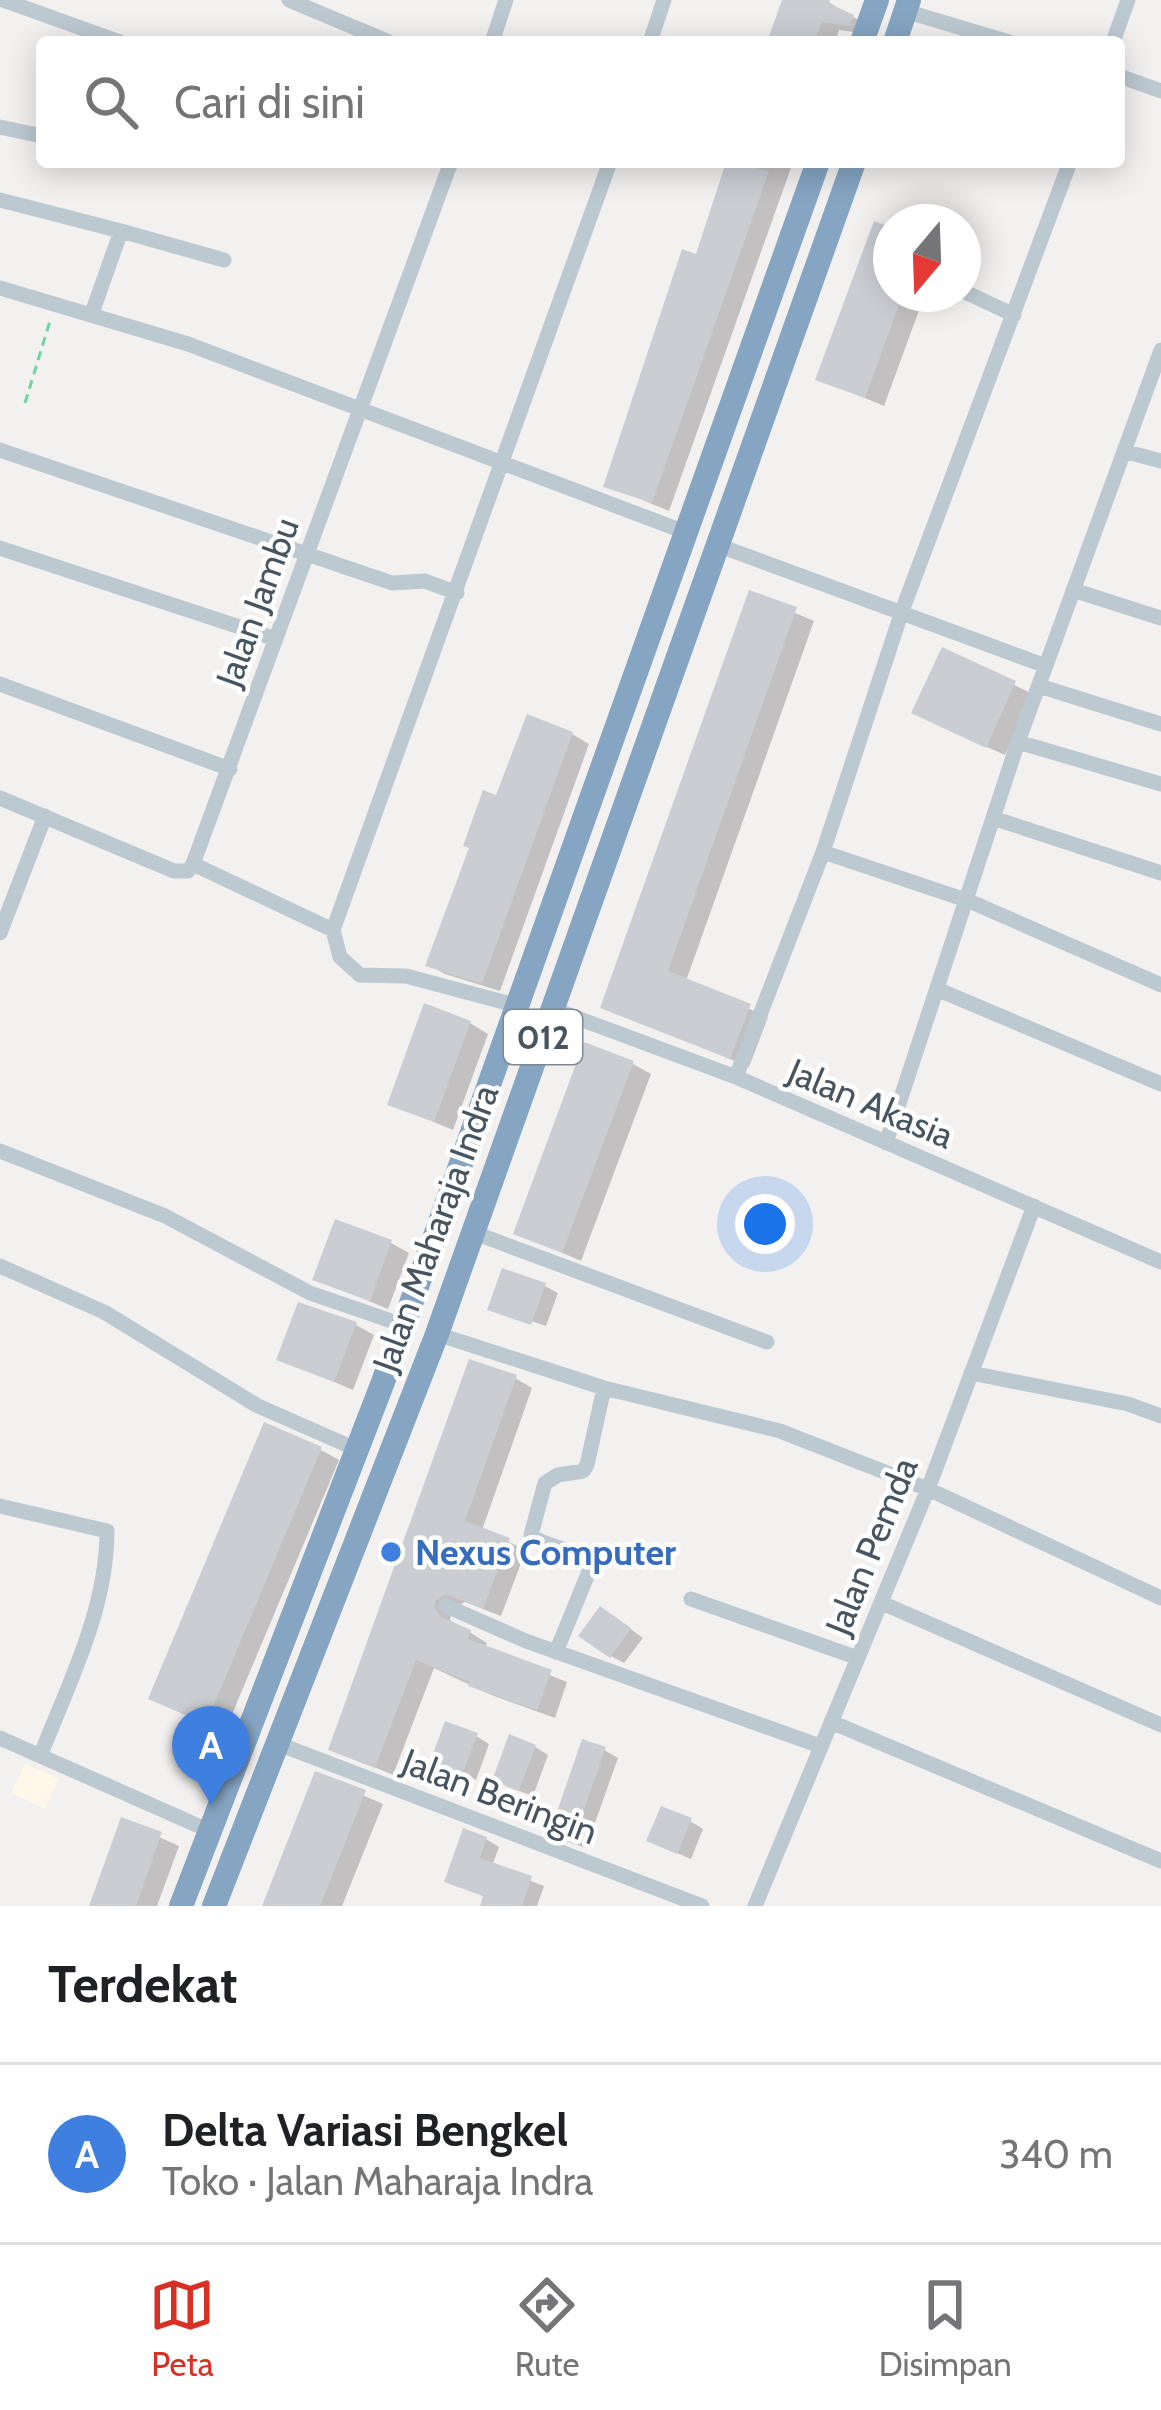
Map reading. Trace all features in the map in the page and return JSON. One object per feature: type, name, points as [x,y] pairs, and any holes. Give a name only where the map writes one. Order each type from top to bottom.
[{"type":"highway","points":[[864,36],[877,0]]},
{"type":"highway","points":[[897,36],[907,5]]},
{"type":"highway","name":"Jalan Maharaja Indra","points":[[182,1906],[403,1325],[816,168]]},
{"type":"highway","name":"Jalan Maharaja Indra","points":[[214,1906],[437,1334],[852,168]]},
{"type":"highway","points":[[730,407],[764,419]]},
{"type":"highway","points":[[335,1502],[367,1515]]},
{"type":"street","points":[[3,0],[103,36]]},
{"type":"street","points":[[289,0],[375,36]]},
{"type":"street","points":[[494,36],[506,0]]},
{"type":"street","points":[[652,36],[664,0]]},
{"type":"street","points":[[1115,36],[1128,0]]},
{"type":"street","points":[[907,5],[992,36]]},
{"type":"street","points":[[1125,78],[1161,91]]},
{"type":"street","points":[[0,127],[36,135]]},
{"type":"street","name":"Jalan Jambu","points":[[193,864],[444,168]]},
{"type":"street","points":[[518,1006],[406,976],[361,975],[340,957],[333,927],[608,168]]},
{"type":"street","points":[[736,1077],[823,852],[902,611],[1068,168]]},
{"type":"street","points":[[0,200],[224,260]]},
{"type":"street","points":[[92,313],[121,231]]},
{"type":"street","points":[[0,288],[188,344],[685,532]]},
{"type":"street","points":[[981,299],[1014,315]]},
{"type":"street","points":[[886,1143],[1018,742],[1160,359]]},
{"type":"street","points":[[0,449],[392,583],[425,581],[457,593]]},
{"type":"street","points":[[1127,452],[1161,461]]},
{"type":"street","points":[[720,546],[1046,666]]},
{"type":"street","points":[[0,548],[276,639]]},
{"type":"street","points":[[1073,590],[1161,618]]},
{"type":"street","points":[[0,684],[230,769]]},
{"type":"street","points":[[1039,686],[1161,724]]},
{"type":"street","points":[[1018,742],[1161,784]]},
{"type":"street","points":[[0,798],[174,871],[188,871],[193,864],[333,927]]},
{"type":"street","points":[[0,932],[45,816]]},
{"type":"street","points":[[993,818],[1161,873]]},
{"type":"street","points":[[823,852],[969,901],[1161,985]]},
{"type":"street","points":[[938,990],[1161,1084]]},
{"type":"street","name":"Jalan Akasia","points":[[553,1010],[736,1077],[1161,1262]]},
{"type":"street","points":[[0,1151],[165,1216],[310,1293],[403,1325]]},
{"type":"street","name":"Jalan Pemda","points":[[755,1906],[928,1489],[1034,1205]]},
{"type":"street","points":[[472,1232],[767,1342]]},
{"type":"street","points":[[0,1266],[104,1312],[258,1406],[356,1449]]},
{"type":"street","points":[[437,1334],[604,1388],[781,1431],[928,1489],[1161,1598]]},
{"type":"street","points":[[971,1373],[1128,1404],[1161,1416]]},
{"type":"street","points":[[556,1652],[590,1569],[579,1555],[531,1535],[545,1484],[559,1474],[583,1471],[587,1465],[604,1388]]},
{"type":"street","points":[[0,1506],[107,1532],[104,1579],[82,1654],[40,1754]]},
{"type":"street","points":[[691,1599],[858,1658]]},
{"type":"street","points":[[882,1603],[1161,1725]]},
{"type":"street","points":[[446,1606],[556,1652],[820,1747]]},
{"type":"street","points":[[831,1722],[1161,1861]]},
{"type":"street","points":[[0,1738],[210,1831]]},
{"type":"street","name":"Jalan Beringin","points":[[277,1743],[702,1906]]},
{"type":"path","points":[[25,403],[56,302]]},
{"type":"shaded area","points":[[25,1764],[59,1779],[45,1809],[11,1793]]},
{"type":"building","points":[[782,0],[830,0],[828,3],[854,15],[850,26],[822,22],[816,36],[769,36]]},
{"type":"building","points":[[724,168],[769,171],[652,503],[603,487],[682,249],[696,254]]},
{"type":"building","points":[[873,224],[873,312],[896,312],[865,398],[815,380]]},
{"type":"building","points":[[749,590],[797,607],[668,971],[751,1004],[730,1059],[600,1008]]},
{"type":"building","points":[[942,647],[1016,681],[986,748],[911,713]]},
{"type":"building","points":[[527,714],[573,732],[482,984],[425,966],[469,848],[463,846],[483,790],[496,795]]},
{"type":"building","points":[[424,1003],[471,1021],[434,1122],[387,1105]]},
{"type":"building","points":[[584,1042],[634,1061],[562,1253],[513,1234]]},
{"type":"building","points":[[335,1219],[392,1240],[370,1301],[312,1280]]},
{"type":"building","points":[[502,1268],[546,1283],[531,1325],[487,1310]]},
{"type":"building","points":[[298,1302],[357,1322],[334,1382],[276,1360]]},
{"type":"building","points":[[469,1359],[517,1375],[465,1521],[510,1538],[483,1609],[446,1594],[436,1600],[434,1608],[441,1617],[471,1630],[468,1639],[552,1670],[537,1710],[468,1686],[470,1682],[416,1660],[375,1768],[328,1750]]},
{"type":"building","points":[[264,1422],[322,1447],[206,1724],[148,1699]]},
{"type":"building","points":[[600,1606],[631,1628],[610,1658],[578,1636]]},
{"type":"building","points":[[445,1721],[478,1733],[462,1774],[430,1762]]},
{"type":"building","points":[[509,1734],[536,1745],[519,1791],[492,1781]]},
{"type":"building","points":[[582,1739],[606,1747],[572,1843],[549,1835]]},
{"type":"building","points":[[315,1771],[366,1790],[320,1906],[262,1906]]},
{"type":"building","points":[[661,1806],[692,1818],[677,1854],[646,1841]]},
{"type":"building","points":[[121,1817],[162,1832],[136,1906],[89,1906]]},
{"type":"building","points":[[463,1828],[487,1837],[480,1858],[532,1876],[522,1906],[480,1906],[483,1896],[444,1882]]},
{"type":"place","name":"Nexus Computer","points":[[391,1552]]},
{"type":"place","name":"Delta Variasi Bengkel","points":[[211,1805]]}]
